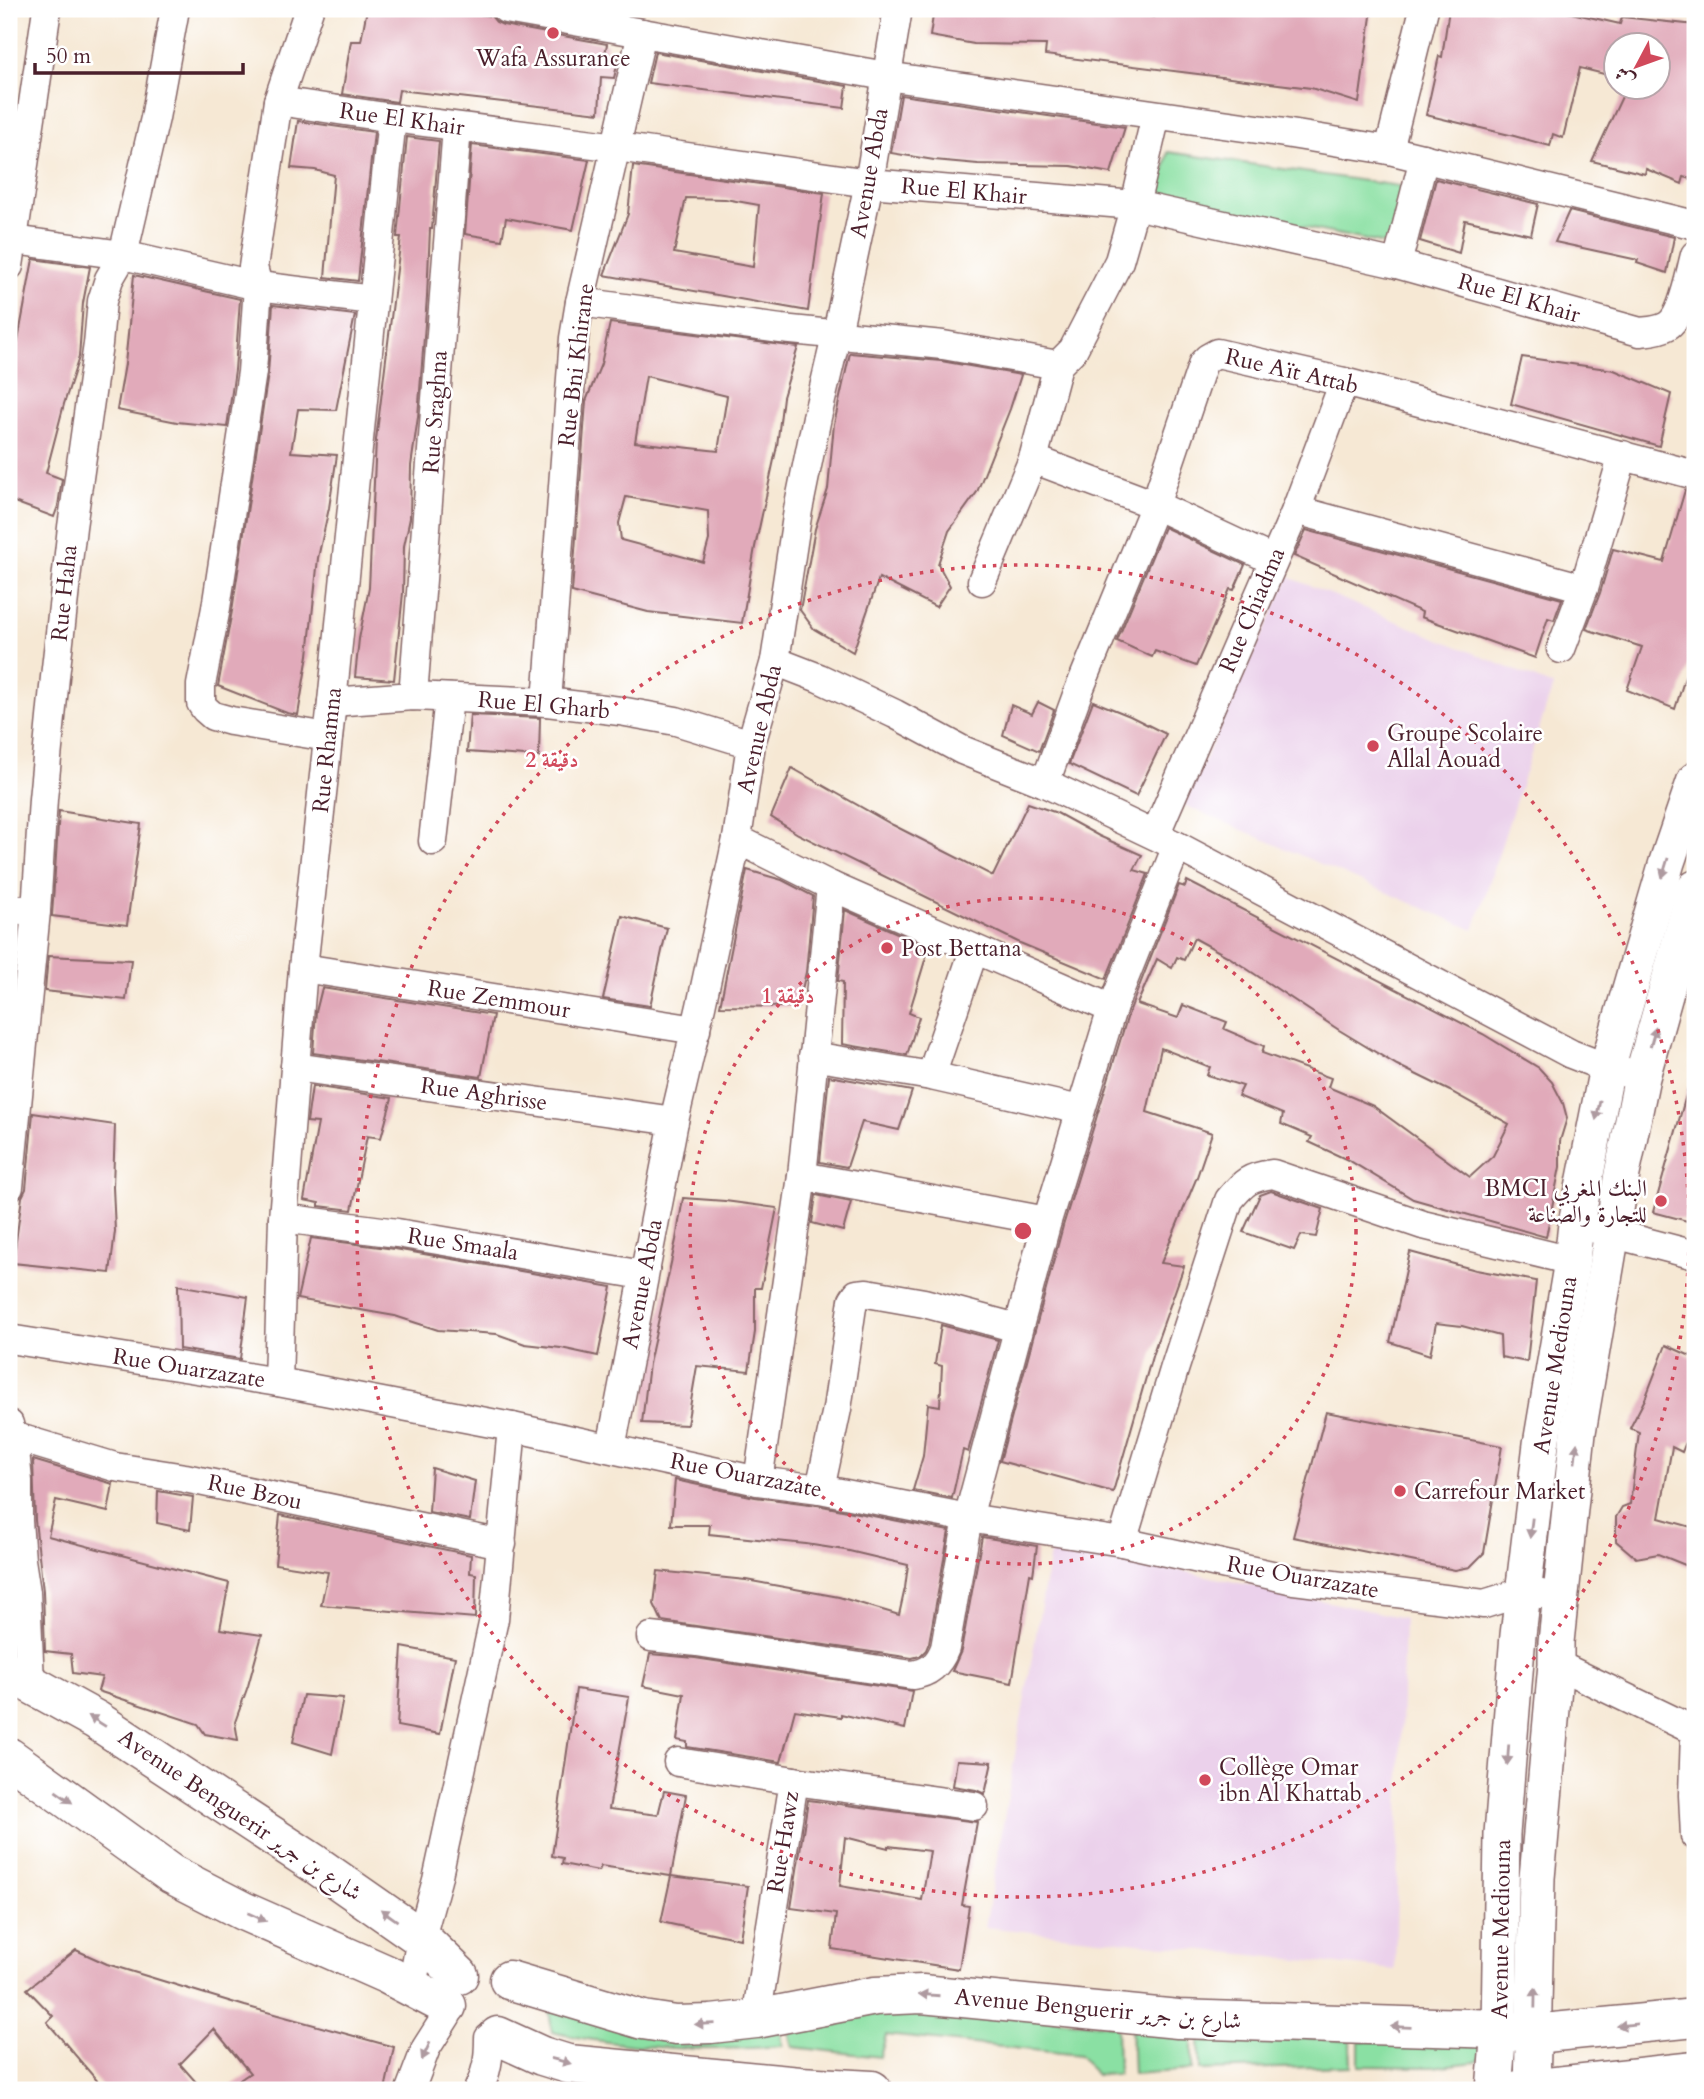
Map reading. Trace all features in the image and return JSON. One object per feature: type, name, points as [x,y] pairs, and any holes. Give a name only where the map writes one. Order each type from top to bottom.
[{"type":"main road","name":"Avenue Benguerir شارع بن جرير","points":[[19,1677],[96,1720],[315,1864],[421,1938],[451,1999]]},
{"type":"main road","points":[[9,1757],[171,1874],[243,1911],[386,1973],[412,1987],[451,1999]]},
{"type":"main road","points":[[491,1968],[509,1980],[517,1996],[516,2015],[506,2030],[494,2037],[479,2039],[469,2037],[453,2024],[451,1999],[469,1970],[491,1968]]},
{"type":"main road","name":"Avenue Benguerir شارع بن جرير","points":[[509,1980],[643,2020],[676,2025],[756,2019],[875,1996],[922,1994],[1178,2019],[1516,2031],[1695,2018]]},
{"type":"main road","points":[[494,2037],[568,2064],[787,2085],[872,2090]]},
{"type":"main road","points":[[1528,2090],[1695,2071]]},
{"type":"street","points":[[47,9],[11,253],[123,255],[258,286],[373,300]]},
{"type":"street","name":"Rue Haha","points":[[9,1187],[22,910],[44,786],[80,459],[102,300],[109,279],[123,255],[155,118],[175,9]]},
{"type":"street","points":[[309,9],[278,101],[253,267],[258,286],[252,372],[216,608],[201,685],[201,703],[214,716],[232,721],[328,737]]},
{"type":"street","points":[[506,9],[886,76],[1389,150],[1695,225]]},
{"type":"street","name":"Avenue Abda","points":[[611,1448],[674,1121],[737,839],[751,744],[775,660],[798,510],[869,183],[898,9]]},
{"type":"street","points":[[1389,150],[1424,9]]},
{"type":"street","name":"Rue Bni Khirane","points":[[547,702],[580,302],[642,33]]},
{"type":"street","name":"Rue El Khair","points":[[278,101],[869,183],[1135,205],[1397,264],[1640,332],[1659,330],[1670,324],[1677,315],[1695,255]]},
{"type":"street","points":[[982,581],[1033,459],[1058,365],[1073,350],[1113,275],[1125,246],[1156,116]]},
{"type":"street","name":"Rue Rhamna","points":[[278,1382],[283,1218],[303,968],[391,118]]},
{"type":"street","name":"Rue Sraghna","points":[[413,696],[457,127]]},
{"type":"street","points":[[1397,264],[1424,158]]},
{"type":"street","points":[[580,302],[781,329],[943,345],[1058,365]]},
{"type":"street","name":"Rue Aït Attab","points":[[1045,783],[1077,695],[1155,505],[1203,363],[1211,356],[1222,353],[1344,382],[1695,475]]},
{"type":"street","name":"Rue Chiadma","points":[[651,1637],[912,1675],[932,1668],[941,1660],[968,1518],[1017,1328],[1080,1110],[1166,841],[1344,382]]},
{"type":"street","points":[[1561,649],[1584,588],[1623,455]]},
{"type":"street","points":[[1033,459],[1155,505],[1273,560]]},
{"type":"street","points":[[1296,510],[1584,588]]},
{"type":"street","points":[[775,660],[884,709],[962,750],[1045,783],[1166,841],[1571,1054],[1607,1068],[1642,1077]]},
{"type":"street","name":"Rue El Gharb","points":[[332,702],[413,696],[547,702],[620,711],[676,722],[751,744]]},
{"type":"street","points":[[433,841],[449,698]]},
{"type":"street","name":"Avenue Mediouna","points":[[1528,2090],[1516,2031],[1502,1834],[1517,1635],[1541,1444],[1576,1224],[1607,1068],[1667,862],[1695,780]]},
{"type":"street","points":[[737,839],[831,886],[1112,1009]]},
{"type":"street","points":[[758,1481],[802,1176],[831,886]]},
{"type":"street","name":"Avenue Mediouna","points":[[1494,2090],[1516,2031],[1537,1878],[1578,1432],[1622,1174],[1642,1077],[1695,888]]},
{"type":"street","points":[[931,1076],[974,950]]},
{"type":"street","name":"Rue Zemmour","points":[[303,968],[696,1030]]},
{"type":"street","points":[[813,1056],[931,1076],[1080,1110]]},
{"type":"street","name":"Rue Aghrisse","points":[[295,1067],[674,1121]]},
{"type":"street","points":[[1122,1542],[1229,1200],[1244,1182],[1273,1174],[1423,1225],[1572,1261]]},
{"type":"street","points":[[802,1176],[1047,1222]]},
{"type":"street","name":"Rue Smaala","points":[[283,1218],[397,1233],[643,1275]]},
{"type":"street","points":[[1576,1224],[1695,1255]]},
{"type":"street","points":[[820,1489],[837,1409],[853,1300],[857,1294],[867,1293],[924,1303],[1017,1328]]},
{"type":"street","name":"Rue Ouarzazate","points":[[9,1339],[278,1382],[513,1427],[758,1481],[820,1489],[968,1518],[1122,1542],[1294,1580],[1484,1604],[1523,1592],[1561,1597]]},
{"type":"street","points":[[412,1987],[494,1619],[513,1427]]},
{"type":"street","points":[[9,1432],[15,1450],[21,1560],[26,1591],[19,1677]]},
{"type":"street","name":"Rue Bzou","points":[[9,1432],[115,1467],[185,1478],[502,1544]]},
{"type":"street","points":[[1484,1604],[1517,1635],[1556,1653],[1695,1731],[1695,1836]]},
{"type":"street","name":"Rue Hawz","points":[[678,1762],[794,1781],[756,2019]]},
{"type":"street","points":[[794,1781],[974,1806]]},
{"type":"street","points":[[410,2090],[426,2048],[451,1999]]},
{"type":"street","points":[[478,2090],[484,2079],[494,2037]]},
{"type":"shaded area","name":"Groupe Scolaire Allal Aouad","points":[[1289,577],[1553,686],[1474,930],[1184,805]]},
{"type":"shaded area","name":"Collège Omar ibn Al Khattab","points":[[1052,1543],[1404,1618],[1395,1970],[985,1927]]},
{"type":"green space","points":[[1168,152],[1406,187],[1400,247],[1159,198]]},
{"type":"green space","points":[[879,2002],[1117,2026],[1118,2074],[1096,2075],[1080,2055],[886,2035],[880,2057],[793,2047],[786,2020]]},
{"type":"green space","points":[[549,2009],[779,2022],[783,2046],[666,2048],[580,2038],[552,2032]]},
{"type":"green space","points":[[1131,2026],[1192,2030],[1192,2070],[1133,2074]]},
{"type":"green space","points":[[1199,2030],[1350,2041],[1351,2066],[1200,2070]]},
{"type":"green space","points":[[1473,2038],[1487,2053],[1476,2062],[1432,2067],[1359,2066],[1359,2041]]},
{"type":"building","points":[[367,9],[443,9],[491,16],[503,25],[607,44],[603,64],[619,57],[614,78],[601,77],[599,113],[399,90],[397,102],[342,94],[351,41],[361,41]]},
{"type":"building","points":[[934,9],[1121,9],[1154,17],[1155,9],[1372,9],[1359,103],[1311,88],[1045,55],[1046,45],[974,44],[930,36]]},
{"type":"building","points":[[1449,9],[1554,9],[1620,24],[1622,17],[1695,25],[1695,180],[1684,177],[1682,184],[1646,169],[1645,174],[1592,161],[1619,102],[1672,102],[1672,32],[1602,32],[1602,74],[1580,68],[1563,138],[1553,134],[1550,146],[1426,115],[1439,56],[1442,57]]},
{"type":"building","points":[[655,52],[847,86],[844,108],[648,83]]},
{"type":"building","points":[[901,95],[1125,127],[1111,173],[1071,166],[934,160],[891,153]]},
{"type":"building","points":[[298,121],[374,132],[358,281],[325,277],[334,175],[291,168]]},
{"type":"building","points":[[407,137],[439,141],[430,229],[418,417],[411,466],[410,518],[404,546],[403,593],[394,680],[355,677],[369,588],[376,440],[401,237],[397,237]]},
{"type":"building","points":[[472,145],[589,160],[573,230],[506,218],[502,240],[465,234]]},
{"type":"building","points":[[633,166],[824,193],[808,311],[604,275],[628,214]],"holes":[[[686,198],[725,199],[759,205],[753,267],[674,253]]]},
{"type":"building","points":[[1436,179],[1538,204],[1531,235],[1465,220],[1459,253],[1420,241]]},
{"type":"building","points":[[1569,211],[1674,237],[1667,273],[1637,263],[1638,260],[1555,242]]},
{"type":"building","points":[[33,259],[90,267],[83,303],[79,357],[46,473],[62,479],[54,517],[9,500],[9,375]]},
{"type":"building","points":[[134,275],[240,299],[235,370],[227,427],[177,422],[117,410],[125,364]]},
{"type":"building","points":[[273,305],[355,315],[336,410],[298,409],[291,452],[337,455],[318,558],[308,655],[298,715],[218,686],[268,374]]},
{"type":"building","points":[[610,323],[798,347],[783,397],[777,446],[742,623],[648,612],[572,592],[586,401],[601,364]],"holes":[[[646,376],[727,396],[718,451],[635,442]],[[626,497],[708,511],[709,540],[703,562],[621,540],[619,523]]]},
{"type":"building","points":[[850,353],[941,361],[1021,375],[977,492],[949,531],[938,564],[950,586],[936,607],[879,578],[853,652],[814,629],[800,610],[815,529],[828,489],[834,424]]},
{"type":"building","points":[[1522,357],[1614,370],[1671,394],[1659,446],[1511,404]]},
{"type":"building","points":[[1685,490],[1695,491],[1695,646],[1675,709],[1627,690],[1642,647],[1586,629],[1613,549],[1664,562]]},
{"type":"building","points":[[1164,527],[1245,565],[1234,590],[1230,589],[1196,666],[1155,651],[1152,657],[1117,641]]},
{"type":"building","points":[[1306,530],[1562,599],[1554,620],[1548,618],[1535,658],[1421,617],[1422,612],[1294,556]]},
{"type":"building","points":[[1093,701],[1166,734],[1136,796],[1069,764]]},
{"type":"building","points":[[1038,702],[1054,710],[1039,751],[1003,735],[1011,705],[1032,714]]},
{"type":"building","points":[[470,715],[540,718],[539,757],[467,752]]},
{"type":"building","points":[[792,768],[893,825],[993,876],[1028,803],[1057,813],[1142,855],[1134,870],[1148,874],[1106,979],[1020,943],[798,834],[771,817]]},
{"type":"building","points":[[59,811],[141,824],[127,925],[52,916]]},
{"type":"building","points":[[747,870],[782,880],[813,896],[806,972],[798,1007],[720,1006]]},
{"type":"building","points":[[1187,881],[1483,1034],[1539,1068],[1552,1082],[1567,1118],[1560,1141],[1560,1167],[1546,1237],[1413,1199],[1350,1161],[1309,1142],[1312,1137],[1281,1124],[1283,1114],[1238,1096],[1243,1086],[1207,1075],[1210,1067],[1161,1048],[1147,1112],[1212,1133],[1197,1177],[1161,1263],[1184,1266],[1153,1353],[1113,1492],[1000,1461],[1063,1226],[1128,1015],[1179,885],[1185,887]],"holes":[[[1194,938],[1229,957],[1397,1065],[1509,1124],[1493,1156],[1470,1177],[1373,1106],[1328,1087],[1331,1078],[1262,1053],[1264,1046],[1224,1029],[1227,1022],[1183,1005],[1178,1018],[1137,1004],[1157,959],[1172,968],[1177,957],[1184,960]]]},
{"type":"building","points":[[845,910],[929,947],[909,1013],[919,1017],[907,1055],[842,1044],[843,982],[838,981]]},
{"type":"building","points":[[622,916],[667,928],[650,1006],[603,999]]},
{"type":"building","points":[[48,956],[131,960],[126,1000],[45,991]]},
{"type":"building","points":[[9,960],[14,961],[12,988],[9,988]]},
{"type":"building","points":[[322,988],[493,1015],[481,1077],[313,1053],[316,1012]]},
{"type":"building","points":[[829,1076],[912,1091],[899,1130],[862,1122],[847,1167],[820,1162]]},
{"type":"building","points":[[1689,1085],[1695,1086],[1695,1223],[1653,1212]]},
{"type":"building","points":[[312,1086],[392,1098],[381,1138],[367,1136],[352,1210],[319,1206],[319,1203],[304,1200],[318,1123],[307,1122]]},
{"type":"building","points":[[33,1113],[115,1125],[115,1231],[110,1273],[13,1263],[22,1197],[26,1189]]},
{"type":"building","points":[[1271,1191],[1323,1209],[1316,1237],[1301,1235],[1294,1250],[1243,1232],[1260,1195]]},
{"type":"building","points":[[816,1195],[851,1202],[843,1231],[812,1223]]},
{"type":"building","points":[[683,1198],[777,1208],[761,1288],[755,1288],[755,1332],[749,1371],[697,1366],[687,1425],[642,1423],[649,1364]]},
{"type":"building","points":[[311,1238],[395,1249],[612,1287],[598,1356],[525,1344],[497,1334],[438,1330],[395,1316],[297,1299]]},
{"type":"building","points":[[1410,1252],[1476,1270],[1536,1281],[1527,1362],[1501,1357],[1500,1336],[1462,1326],[1436,1323],[1430,1355],[1390,1342]]},
{"type":"building","points":[[178,1285],[248,1297],[240,1359],[179,1349]]},
{"type":"building","points":[[941,1325],[998,1340],[968,1452],[963,1450],[952,1498],[913,1490],[923,1456],[928,1404],[940,1406],[942,1366],[935,1364]]},
{"type":"building","points":[[1666,1345],[1695,1358],[1695,1439],[1686,1442],[1682,1452],[1672,1447],[1659,1518],[1695,1528],[1695,1569],[1658,1554],[1636,1558],[1616,1541],[1616,1517],[1622,1507],[1630,1504],[1639,1432],[1630,1428],[1645,1399]]},
{"type":"building","name":"Carrefour Market","points":[[1326,1412],[1502,1446],[1484,1553],[1470,1567],[1455,1570],[1293,1537]]},
{"type":"building","points":[[33,1460],[113,1484],[108,1512],[56,1500],[48,1536],[229,1583],[220,1629],[262,1635],[235,1722],[238,1740],[205,1734],[198,1724],[98,1691],[102,1677],[73,1673],[71,1654],[45,1651]]},
{"type":"building","points":[[432,1468],[475,1481],[470,1520],[429,1512]]},
{"type":"building","points":[[675,1480],[949,1531],[926,1650],[920,1656],[912,1658],[662,1621],[654,1604],[658,1571],[746,1580],[839,1597],[899,1615],[908,1565],[845,1550],[709,1534],[710,1525],[671,1525]]},
{"type":"building","points":[[158,1491],[193,1497],[190,1530],[157,1523]]},
{"type":"building","points":[[280,1515],[471,1555],[470,1573],[476,1574],[475,1618],[321,1605],[328,1572],[275,1564]]},
{"type":"building","points":[[982,1537],[1037,1546],[1012,1683],[952,1671],[961,1651]]},
{"type":"building","points":[[402,1647],[455,1657],[440,1734],[397,1726]]},
{"type":"building","points":[[650,1654],[695,1658],[912,1691],[905,1729],[841,1714],[841,1717],[795,1710],[781,1762],[687,1747],[687,1742],[677,1740],[684,1694],[643,1686]]},
{"type":"building","points":[[576,1689],[629,1697],[609,1809],[658,1815],[664,1791],[686,1795],[671,1876],[601,1866],[599,1871],[562,1864],[563,1858],[552,1856]]},
{"type":"building","points":[[303,1695],[343,1698],[332,1754],[293,1742]]},
{"type":"building","points":[[957,1760],[992,1762],[985,1794],[953,1786]]},
{"type":"building","points":[[808,1800],[977,1822],[962,1905],[969,1906],[959,1969],[832,1949],[836,1914],[791,1908]],"holes":[[[845,1837],[888,1848],[930,1851],[922,1900],[840,1886]]]},
{"type":"building","points":[[671,1876],[748,1886],[740,1939],[661,1922]]},
{"type":"building","points":[[76,1950],[107,1964],[394,2047],[385,2090],[225,2090],[250,2073],[214,2029],[180,2064],[203,2090],[105,2090],[47,2022],[53,2016],[27,1989]]},
{"type":"place","name":"Wafa Assurance","points":[[553,33]]},
{"type":"place","name":"Groupe Scolaire Allal Aouad","points":[[1373,746]]},
{"type":"place","name":"Post Bettana","points":[[887,948]]},
{"type":"place","name":"BMCI البنك المغربي للتجارة والصناعة","points":[[1661,1201]]},
{"type":"place","name":"Carrefour Market","points":[[1400,1491]]},
{"type":"place","name":"Collège Omar ibn Al Khattab","points":[[1205,1780]]}]
